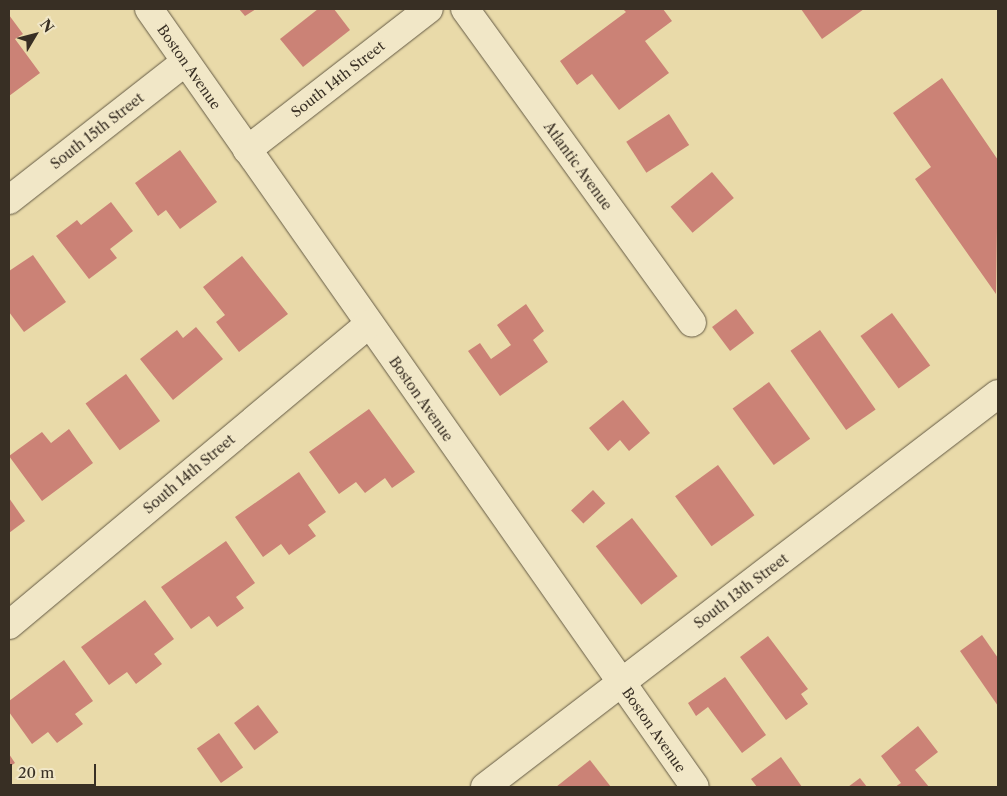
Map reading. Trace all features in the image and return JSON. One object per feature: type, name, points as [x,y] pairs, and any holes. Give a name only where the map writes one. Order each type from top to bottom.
[{"type":"street","name":"Boston Avenue","points":[[149,9],[695,787]]},
{"type":"street","name":"South 14th Street","points":[[247,150],[429,9]]},
{"type":"street","name":"Atlantic Avenue","points":[[465,9],[692,323]]},
{"type":"street","name":"South 15th Street","points":[[9,200],[185,62]]},
{"type":"street","name":"South 14th Street","points":[[9,625],[369,324]]},
{"type":"street","name":"South 13th Street","points":[[484,787],[998,394]]},
{"type":"building","points":[[239,9],[256,9],[245,16]]},
{"type":"building","points":[[318,9],[334,9],[350,30],[303,67],[280,39]]},
{"type":"building","points":[[623,9],[663,9],[672,21],[645,41],[669,73],[619,110],[592,74],[577,85],[560,61],[626,12]]},
{"type":"building","points":[[801,9],[864,9],[822,39]]},
{"type":"building","points":[[9,15],[23,34],[15,39],[40,73],[9,96]]},
{"type":"building","points":[[942,78],[998,160],[996,294],[915,179],[931,167],[893,113]]},
{"type":"building","points":[[669,114],[689,145],[646,173],[626,142]]},
{"type":"building","points":[[180,150],[217,202],[180,229],[166,210],[158,216],[135,183]]},
{"type":"building","points":[[712,172],[734,198],[692,233],[671,207]]},
{"type":"building","points":[[111,202],[133,231],[110,249],[117,258],[89,279],[56,236],[77,220],[81,225]]},
{"type":"building","points":[[33,255],[66,302],[24,332],[9,312],[9,271]]},
{"type":"building","points":[[242,256],[288,314],[239,352],[216,322],[225,315],[203,287]]},
{"type":"building","points":[[526,304],[544,331],[533,340],[548,362],[500,396],[468,351],[480,343],[491,359],[511,345],[497,325]]},
{"type":"building","points":[[736,309],[754,333],[730,351],[712,327]]},
{"type":"building","points":[[892,313],[930,366],[899,389],[860,336]]},
{"type":"building","points":[[196,327],[223,359],[173,400],[140,359],[177,330],[183,338]]},
{"type":"building","points":[[820,330],[876,409],[846,430],[791,351]]},
{"type":"building","points":[[126,374],[160,421],[120,450],[86,403]]},
{"type":"building","points":[[769,382],[810,439],[774,465],[733,408]]},
{"type":"building","points":[[623,400],[650,433],[629,451],[620,440],[608,451],[589,428]]},
{"type":"building","points":[[369,409],[415,472],[392,488],[385,478],[365,493],[356,482],[339,494],[309,452]]},
{"type":"building","points":[[69,429],[93,463],[42,501],[9,456],[42,432],[51,443]]},
{"type":"building","points":[[718,465],[754,515],[712,546],[675,496]]},
{"type":"building","points":[[299,472],[326,512],[308,525],[316,536],[289,555],[281,544],[263,557],[235,517]]},
{"type":"building","points":[[593,490],[605,503],[583,524],[571,510]]},
{"type":"building","points":[[9,498],[25,521],[9,533]]},
{"type":"building","points":[[632,518],[678,576],[641,605],[596,546]]},
{"type":"building","points":[[226,541],[255,583],[236,597],[244,608],[217,627],[209,616],[191,629],[161,587]]},
{"type":"building","points":[[145,600],[174,639],[154,654],[162,664],[136,684],[127,672],[109,685],[81,647]]},
{"type":"building","points":[[982,635],[998,658],[998,706],[960,651]]},
{"type":"building","points":[[768,636],[808,689],[801,694],[808,704],[786,720],[740,657]]},
{"type":"building","points":[[64,660],[93,701],[75,714],[83,724],[57,743],[48,732],[32,744],[9,712],[9,701]]},
{"type":"building","points":[[725,677],[766,735],[742,753],[708,707],[696,716],[688,703]]},
{"type":"building","points":[[258,705],[278,732],[255,750],[234,723]]},
{"type":"building","points":[[918,726],[938,752],[915,770],[929,787],[895,787],[901,783],[881,756]]},
{"type":"building","points":[[219,733],[243,767],[221,783],[197,748]]},
{"type":"building","points":[[9,754],[15,763],[9,767]]},
{"type":"building","points":[[781,757],[802,787],[757,787],[751,779]]},
{"type":"building","points":[[590,760],[611,787],[556,787]]},
{"type":"building","points":[[860,778],[867,787],[848,787]]}]
